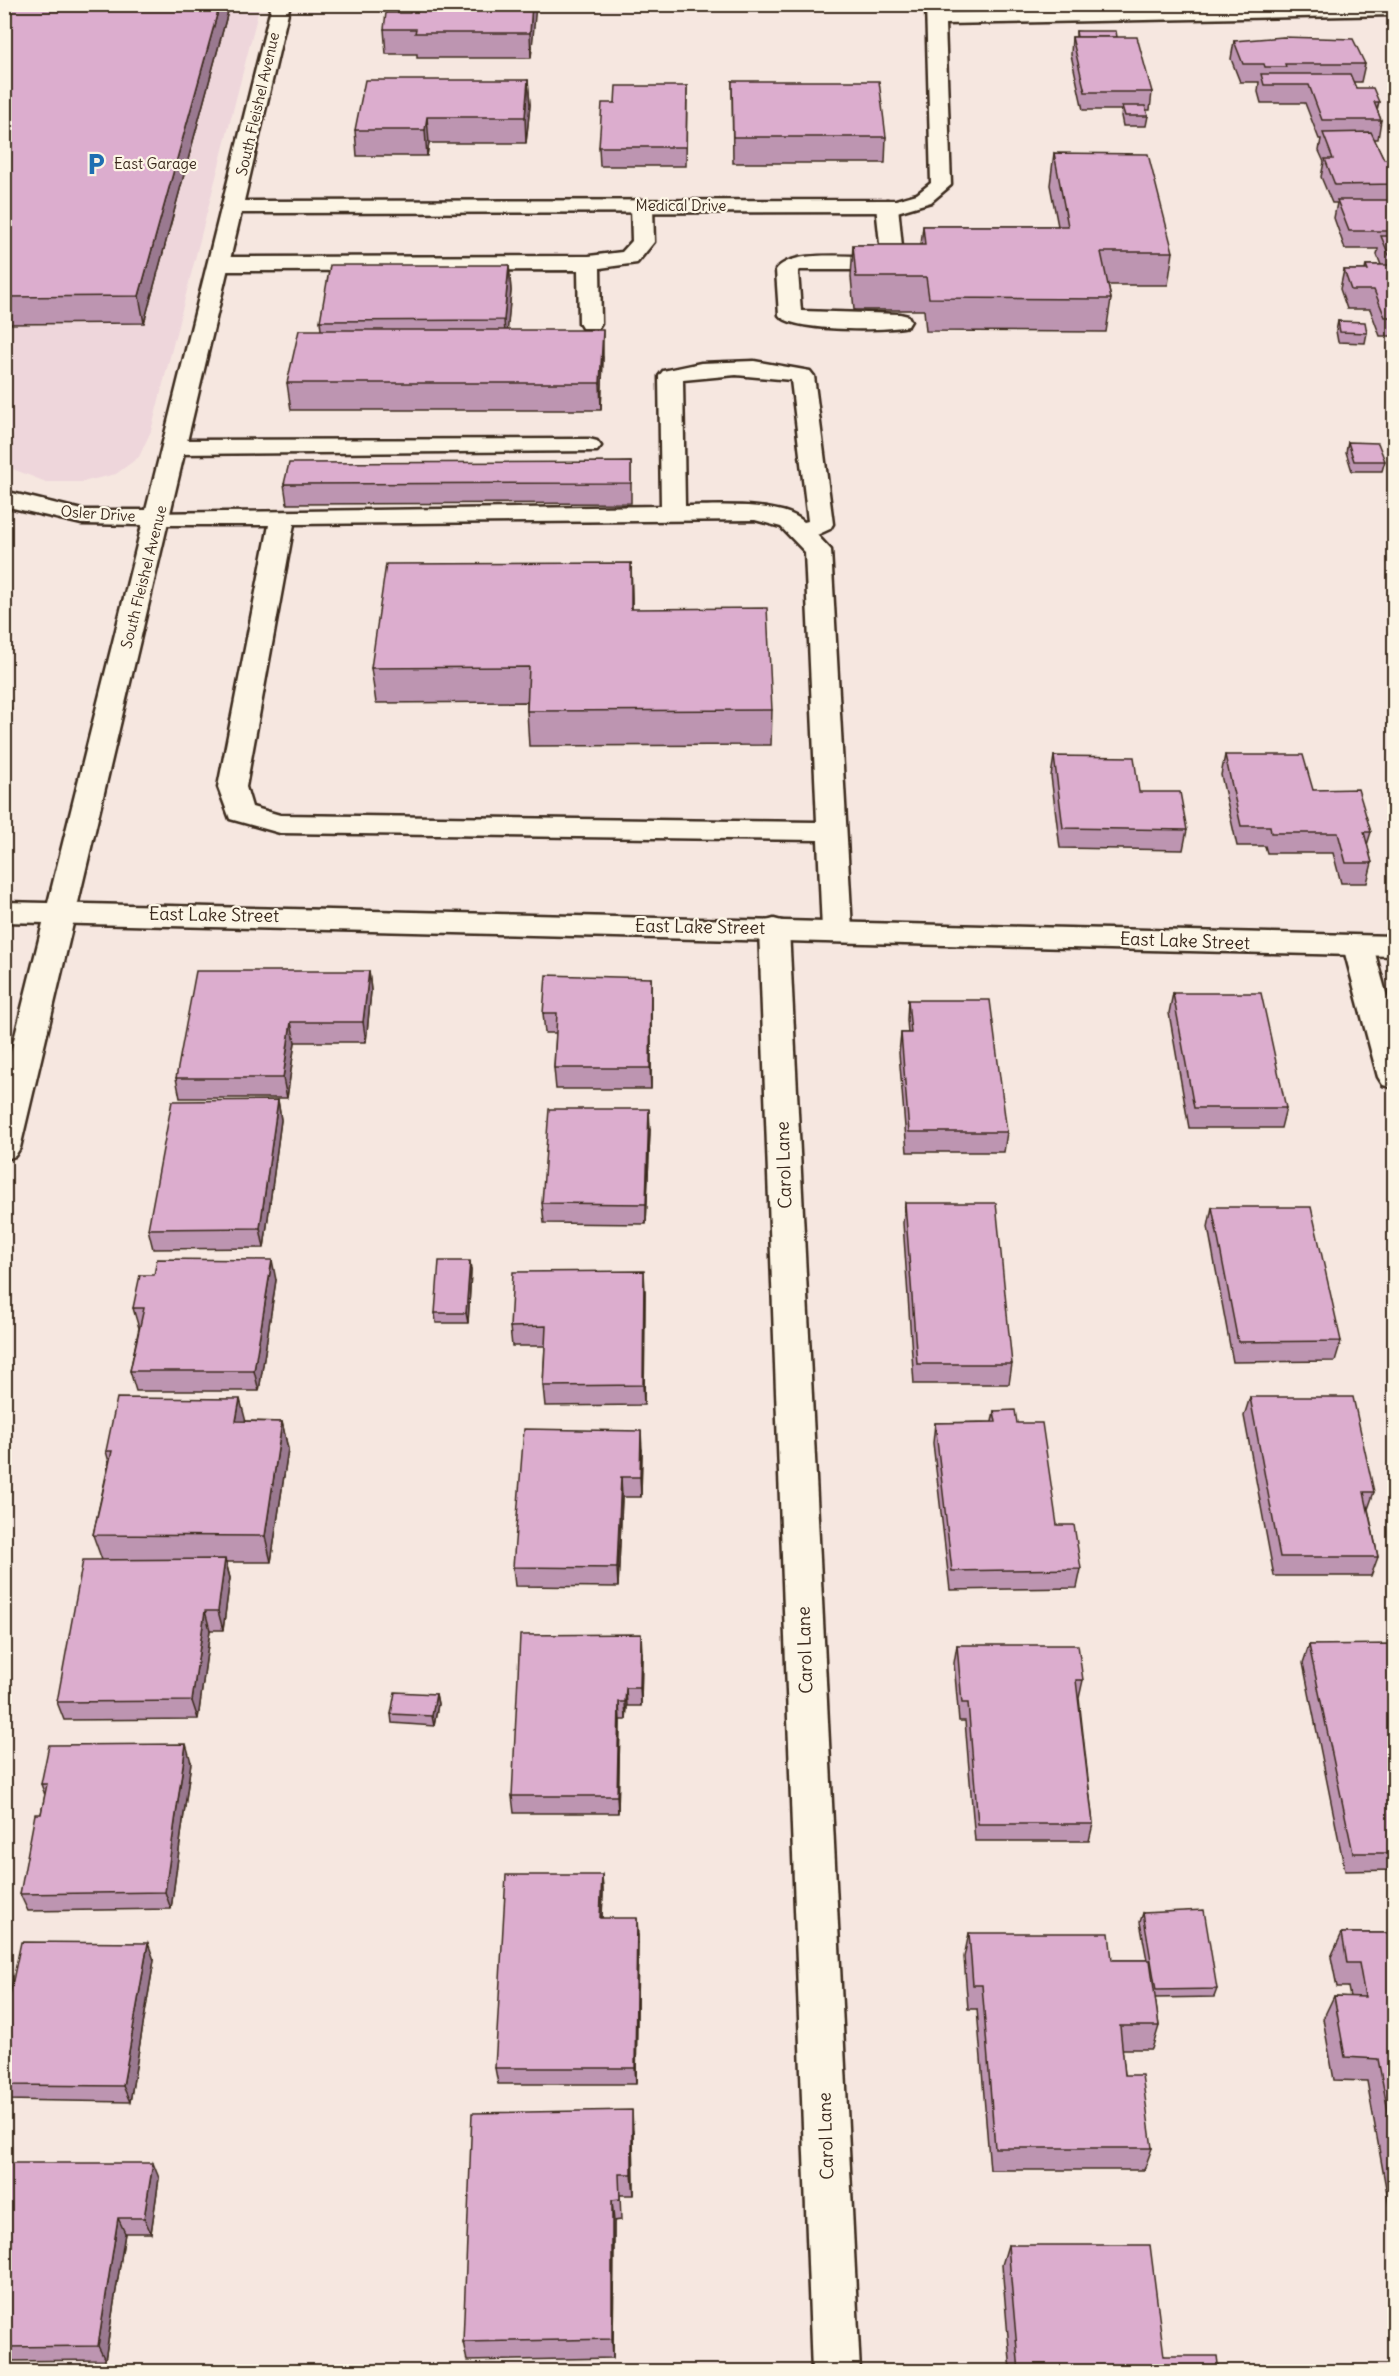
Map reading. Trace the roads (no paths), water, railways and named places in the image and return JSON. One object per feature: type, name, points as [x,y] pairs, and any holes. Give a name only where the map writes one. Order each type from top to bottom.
[{"type":"street","name":"South Fleishel Avenue","points":[[4,1148],[176,447],[281,4]]},
{"type":"street","points":[[935,12],[1395,9]]},
{"type":"street","name":"Medical Drive","points":[[234,207],[897,206],[924,198],[941,185],[935,12]]},
{"type":"street","points":[[220,264],[589,263],[629,258],[644,242],[642,206]]},
{"type":"street","points":[[887,206],[892,257],[870,263],[795,264],[787,270],[790,315],[804,320],[900,321]]},
{"type":"street","points":[[589,263],[590,323]]},
{"type":"street","points":[[673,514],[670,376],[690,370],[783,370],[802,376],[821,524],[801,533],[818,550],[837,930]]},
{"type":"street","points":[[176,447],[589,446]]},
{"type":"street","name":"Osler Drive","points":[[4,498],[82,517],[754,513],[790,522],[801,533]]},
{"type":"street","points":[[283,517],[232,787],[240,813],[280,824],[832,831]]},
{"type":"street","name":"East Lake Street","points":[[4,912],[837,930],[1395,946]]},
{"type":"street","name":"Carol Lane","points":[[774,929],[836,2372]]},
{"type":"street","points":[[1358,946],[1395,1077]]},
{"type":"place","name":"East Garage","points":[[96,164]]}]
